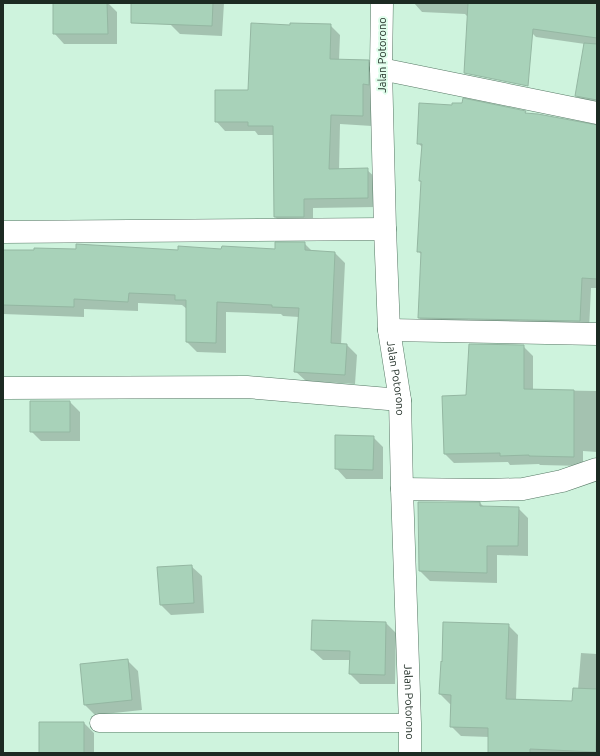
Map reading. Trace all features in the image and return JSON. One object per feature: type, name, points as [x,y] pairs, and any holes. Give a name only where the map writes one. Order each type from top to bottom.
[{"type":"street","name":"Jalan Potorono","points":[[382,3],[381,69],[389,330],[400,400],[410,723],[413,751]]},
{"type":"street","points":[[381,69],[597,113]]},
{"type":"street","points":[[3,232],[385,230]]},
{"type":"street","points":[[389,330],[597,334]]},
{"type":"street","points":[[3,388],[247,387],[400,400]]},
{"type":"street","points":[[402,490],[523,489],[562,481],[597,469]]},
{"type":"lane","points":[[99,723],[410,723]]},
{"type":"building","points":[[53,3],[107,3],[108,34],[53,34]]},
{"type":"building","points":[[131,3],[213,3],[212,26],[131,23]]},
{"type":"building","points":[[468,3],[597,3],[597,38],[533,29],[528,86],[464,73]]},
{"type":"building","points":[[251,23],[290,25],[290,23],[331,24],[330,59],[369,60],[369,85],[363,84],[363,116],[331,115],[329,169],[368,168],[368,198],[304,199],[304,217],[274,217],[273,126],[248,126],[248,122],[215,122],[215,90],[248,90]]},
{"type":"building","points":[[584,43],[597,44],[597,100],[575,96]]},
{"type":"building","points":[[463,98],[526,111],[525,113],[597,125],[597,279],[582,278],[580,321],[418,318],[421,252],[417,252],[421,181],[419,181],[422,144],[417,144],[419,103],[452,105],[452,103],[462,103]]},
{"type":"building","points":[[275,242],[305,242],[305,250],[335,252],[331,343],[347,344],[345,375],[294,372],[299,308],[217,302],[216,343],[186,342],[186,300],[175,300],[175,295],[129,293],[128,302],[74,299],[74,307],[3,305],[3,250],[34,250],[34,248],[76,249],[76,244],[178,250],[178,246],[221,249],[222,246],[275,249]]},
{"type":"building","points":[[469,344],[524,345],[524,389],[574,390],[574,457],[529,455],[500,456],[500,453],[444,454],[442,396],[466,395]]},
{"type":"building","points":[[30,401],[70,401],[70,432],[30,432]]},
{"type":"building","points":[[335,435],[374,436],[373,470],[335,469]]},
{"type":"building","points":[[418,502],[480,502],[480,506],[519,507],[518,546],[487,546],[487,573],[419,571]]},
{"type":"building","points":[[192,565],[194,603],[160,605],[157,567]]},
{"type":"building","points":[[312,620],[386,622],[385,675],[349,674],[350,651],[311,650]]},
{"type":"building","points":[[443,622],[509,624],[506,699],[572,701],[573,688],[597,689],[596,752],[530,749],[530,753],[488,753],[488,728],[450,727],[451,695],[439,694],[441,661],[442,662]]},
{"type":"building","points":[[128,659],[132,700],[84,705],[80,664]]},
{"type":"building","points":[[39,722],[84,722],[84,753],[39,753]]}]
